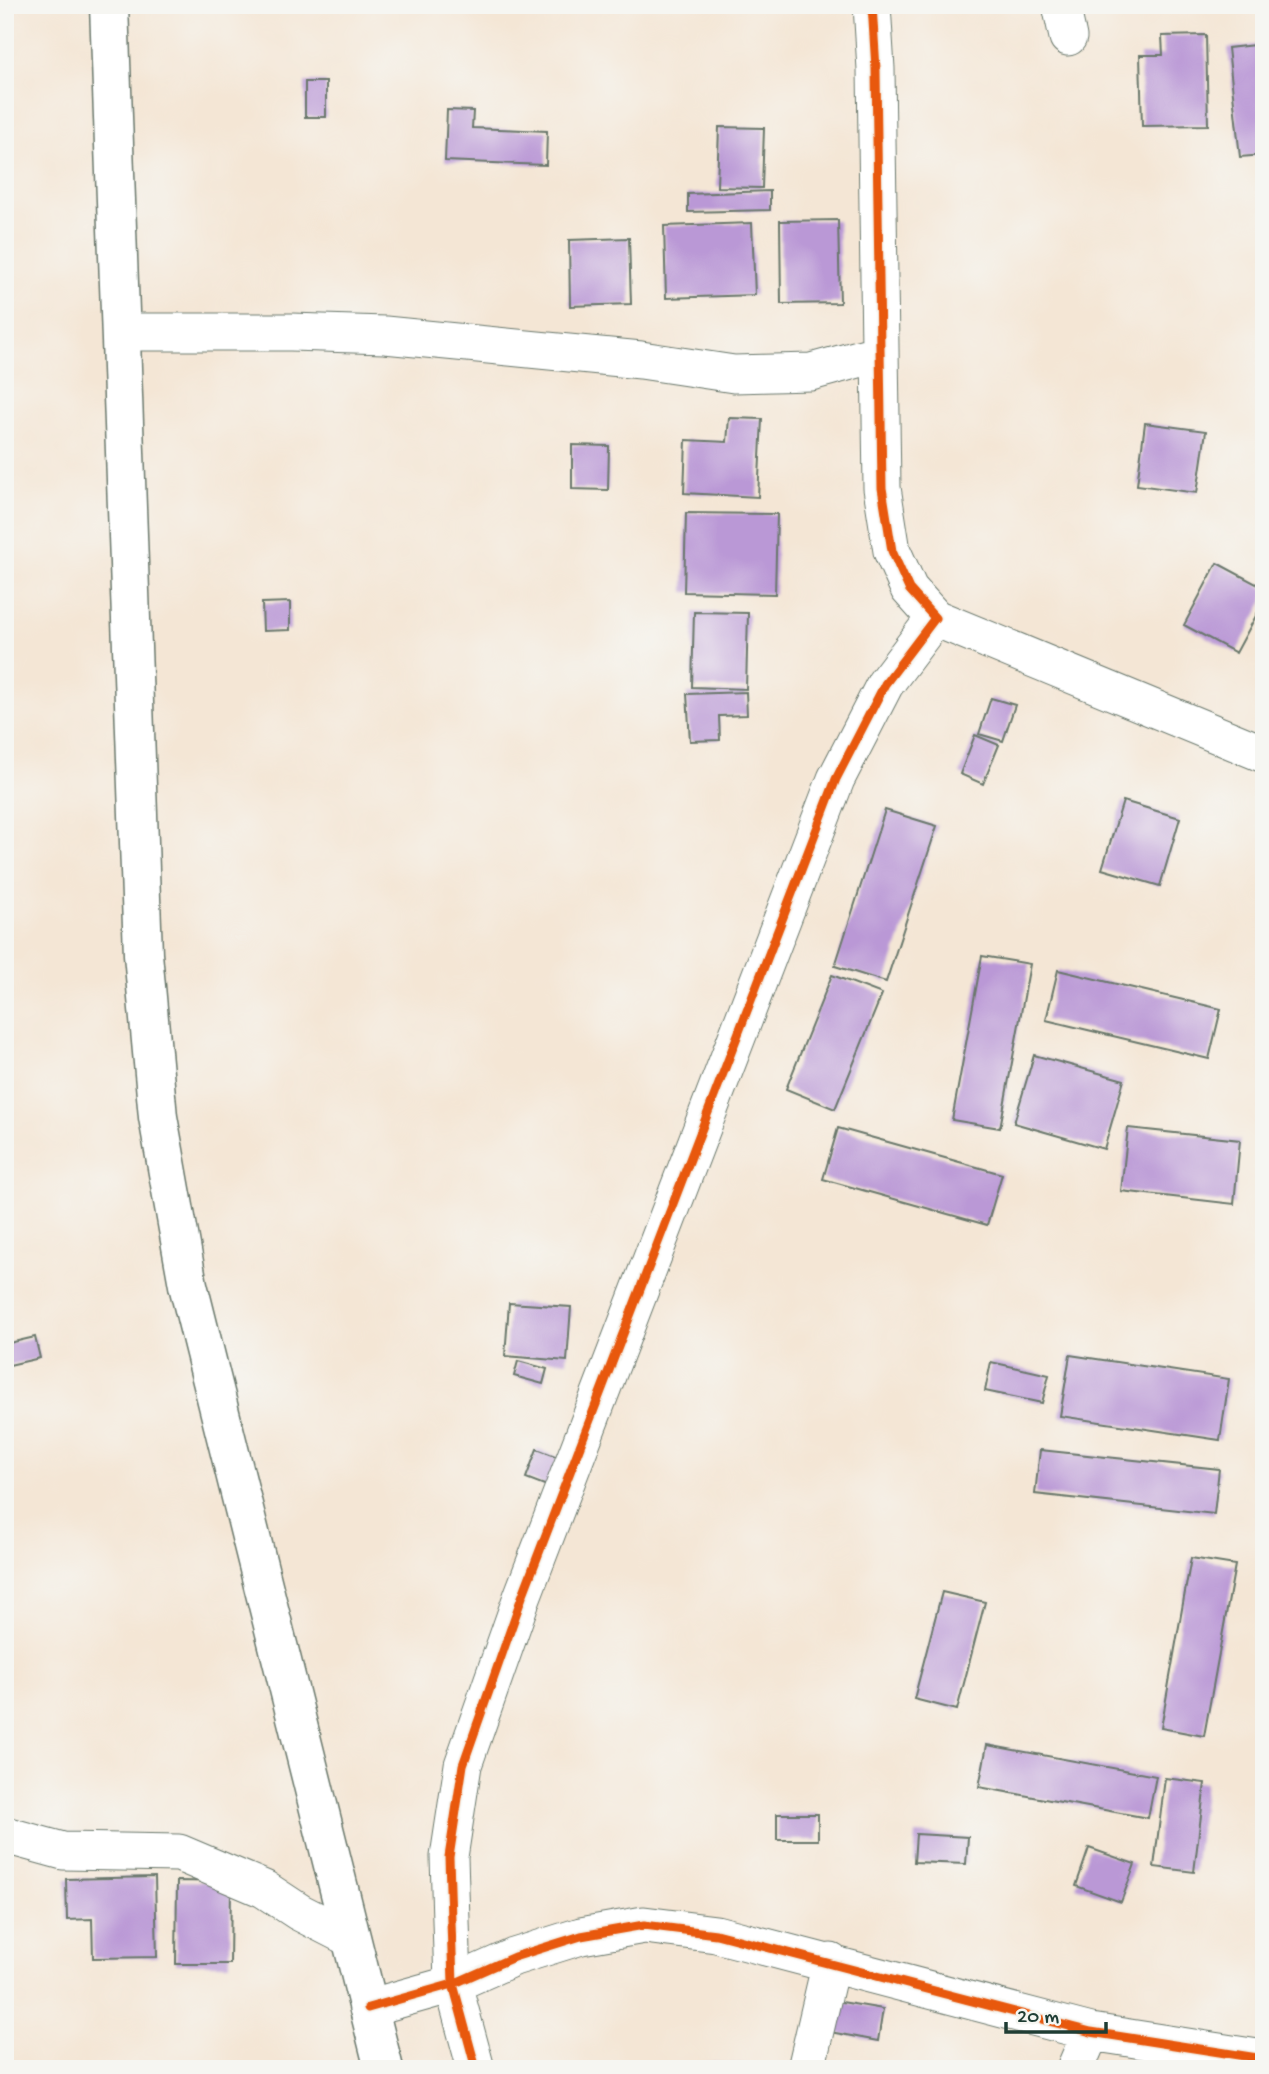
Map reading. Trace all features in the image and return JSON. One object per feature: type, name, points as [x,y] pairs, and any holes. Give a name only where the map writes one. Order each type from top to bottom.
[{"type":"main road","points":[[109,10],[143,954],[158,1117],[188,1285],[384,2069]]},
{"type":"street","points":[[872,5],[881,488],[892,551],[909,589],[935,618],[1264,754]]},
{"type":"street","points":[[122,332],[291,331],[385,335],[640,359],[734,374],[811,372],[880,353]]},
{"type":"street","points":[[476,2069],[453,1984],[449,1857],[463,1765],[522,1597],[836,779],[885,684],[935,618]]},
{"type":"street","points":[[5,1835],[62,1851],[179,1853],[264,1889],[299,1912],[350,1938]]},
{"type":"street","points":[[368,2008],[453,1984],[514,1957],[581,1936],[644,1925],[716,1934],[1091,2032],[1264,2059]]},
{"type":"street","points":[[806,2069],[831,1962]]},
{"type":"street","points":[[1075,2069],[1091,2032]]},
{"type":"building","points":[[1206,35],[1208,125],[1142,126],[1140,55],[1163,55],[1162,36]]},
{"type":"building","points":[[1263,44],[1264,155],[1240,157],[1228,48]]},
{"type":"building","points":[[305,82],[326,82],[326,117],[305,117]]},
{"type":"building","points":[[447,110],[473,111],[472,128],[547,131],[546,165],[445,161]]},
{"type":"building","points":[[719,127],[764,128],[762,188],[717,187]]},
{"type":"building","points":[[770,191],[770,210],[688,212],[688,194]]},
{"type":"building","points":[[838,220],[840,303],[781,304],[780,221]]},
{"type":"building","points":[[752,223],[755,295],[666,298],[664,226]]},
{"type":"building","points":[[629,238],[631,304],[570,306],[569,240]]},
{"type":"building","points":[[729,418],[762,419],[758,497],[684,493],[686,440],[727,442]]},
{"type":"building","points":[[1145,423],[1206,431],[1197,493],[1137,485]]},
{"type":"building","points":[[572,445],[609,446],[608,490],[572,489]]},
{"type":"building","points":[[686,513],[777,514],[775,594],[684,592]]},
{"type":"building","points":[[1217,563],[1264,588],[1264,601],[1236,653],[1184,625]]},
{"type":"building","points":[[290,602],[290,630],[263,631],[262,603]]},
{"type":"building","points":[[694,612],[748,613],[746,689],[692,687]]},
{"type":"building","points":[[746,692],[747,715],[719,716],[720,740],[690,741],[687,694]]},
{"type":"building","points":[[991,698],[1015,705],[1003,741],[979,734]]},
{"type":"building","points":[[975,735],[999,745],[983,784],[960,774]]},
{"type":"building","points":[[1123,801],[1180,818],[1160,886],[1102,869]]},
{"type":"building","points":[[885,810],[937,826],[886,982],[835,966]]},
{"type":"building","points":[[982,956],[1030,964],[1000,1128],[952,1120]]},
{"type":"building","points":[[1058,970],[1221,1009],[1209,1059],[1046,1020]]},
{"type":"building","points":[[832,975],[882,994],[835,1109],[786,1089]]},
{"type":"building","points":[[1034,1055],[1124,1080],[1104,1149],[1014,1123]]},
{"type":"building","points":[[838,1128],[1002,1174],[987,1225],[823,1179]]},
{"type":"building","points":[[1128,1128],[1240,1140],[1234,1204],[1121,1191]]},
{"type":"building","points":[[509,1303],[571,1307],[567,1361],[505,1356]]},
{"type":"building","points":[[35,1337],[40,1358],[5,1366],[5,1344]]},
{"type":"building","points":[[1070,1355],[1229,1379],[1220,1440],[1060,1416]]},
{"type":"building","points":[[518,1361],[547,1369],[543,1384],[514,1376]]},
{"type":"building","points":[[991,1362],[1049,1375],[1042,1403],[985,1391]]},
{"type":"building","points":[[537,1449],[558,1457],[547,1486],[526,1478]]},
{"type":"building","points":[[1040,1450],[1219,1469],[1214,1514],[1035,1494]]},
{"type":"building","points":[[1191,1558],[1235,1565],[1204,1736],[1161,1728]]},
{"type":"building","points":[[942,1592],[985,1602],[957,1710],[914,1699]]},
{"type":"building","points":[[987,1745],[1156,1776],[1148,1818],[979,1787]]},
{"type":"building","points":[[1165,1778],[1205,1783],[1194,1872],[1154,1867]]},
{"type":"building","points":[[777,1814],[818,1814],[818,1840],[777,1840]]},
{"type":"building","points":[[916,1834],[968,1837],[966,1864],[914,1862]]},
{"type":"building","points":[[1089,1848],[1135,1864],[1121,1902],[1076,1886]]},
{"type":"building","points":[[155,1877],[157,1957],[93,1958],[92,1919],[67,1920],[66,1879]]},
{"type":"building","points":[[177,1881],[231,1882],[230,1964],[176,1964]]},
{"type":"building","points":[[836,2001],[883,2009],[878,2041],[830,2032]]},
{"type":"building","points":[[705,2062],[782,2067],[782,2069],[705,2069]]},
{"type":"cycle path","points":[[476,2069],[453,1984],[449,1857],[463,1765],[522,1597],[836,779],[885,684],[935,618],[909,589],[892,551],[882,488],[876,69],[872,5]]},
{"type":"cycle path","points":[[368,2008],[453,1984],[514,1957],[581,1936],[644,1925],[716,1934],[1091,2032],[1264,2059]]}]
